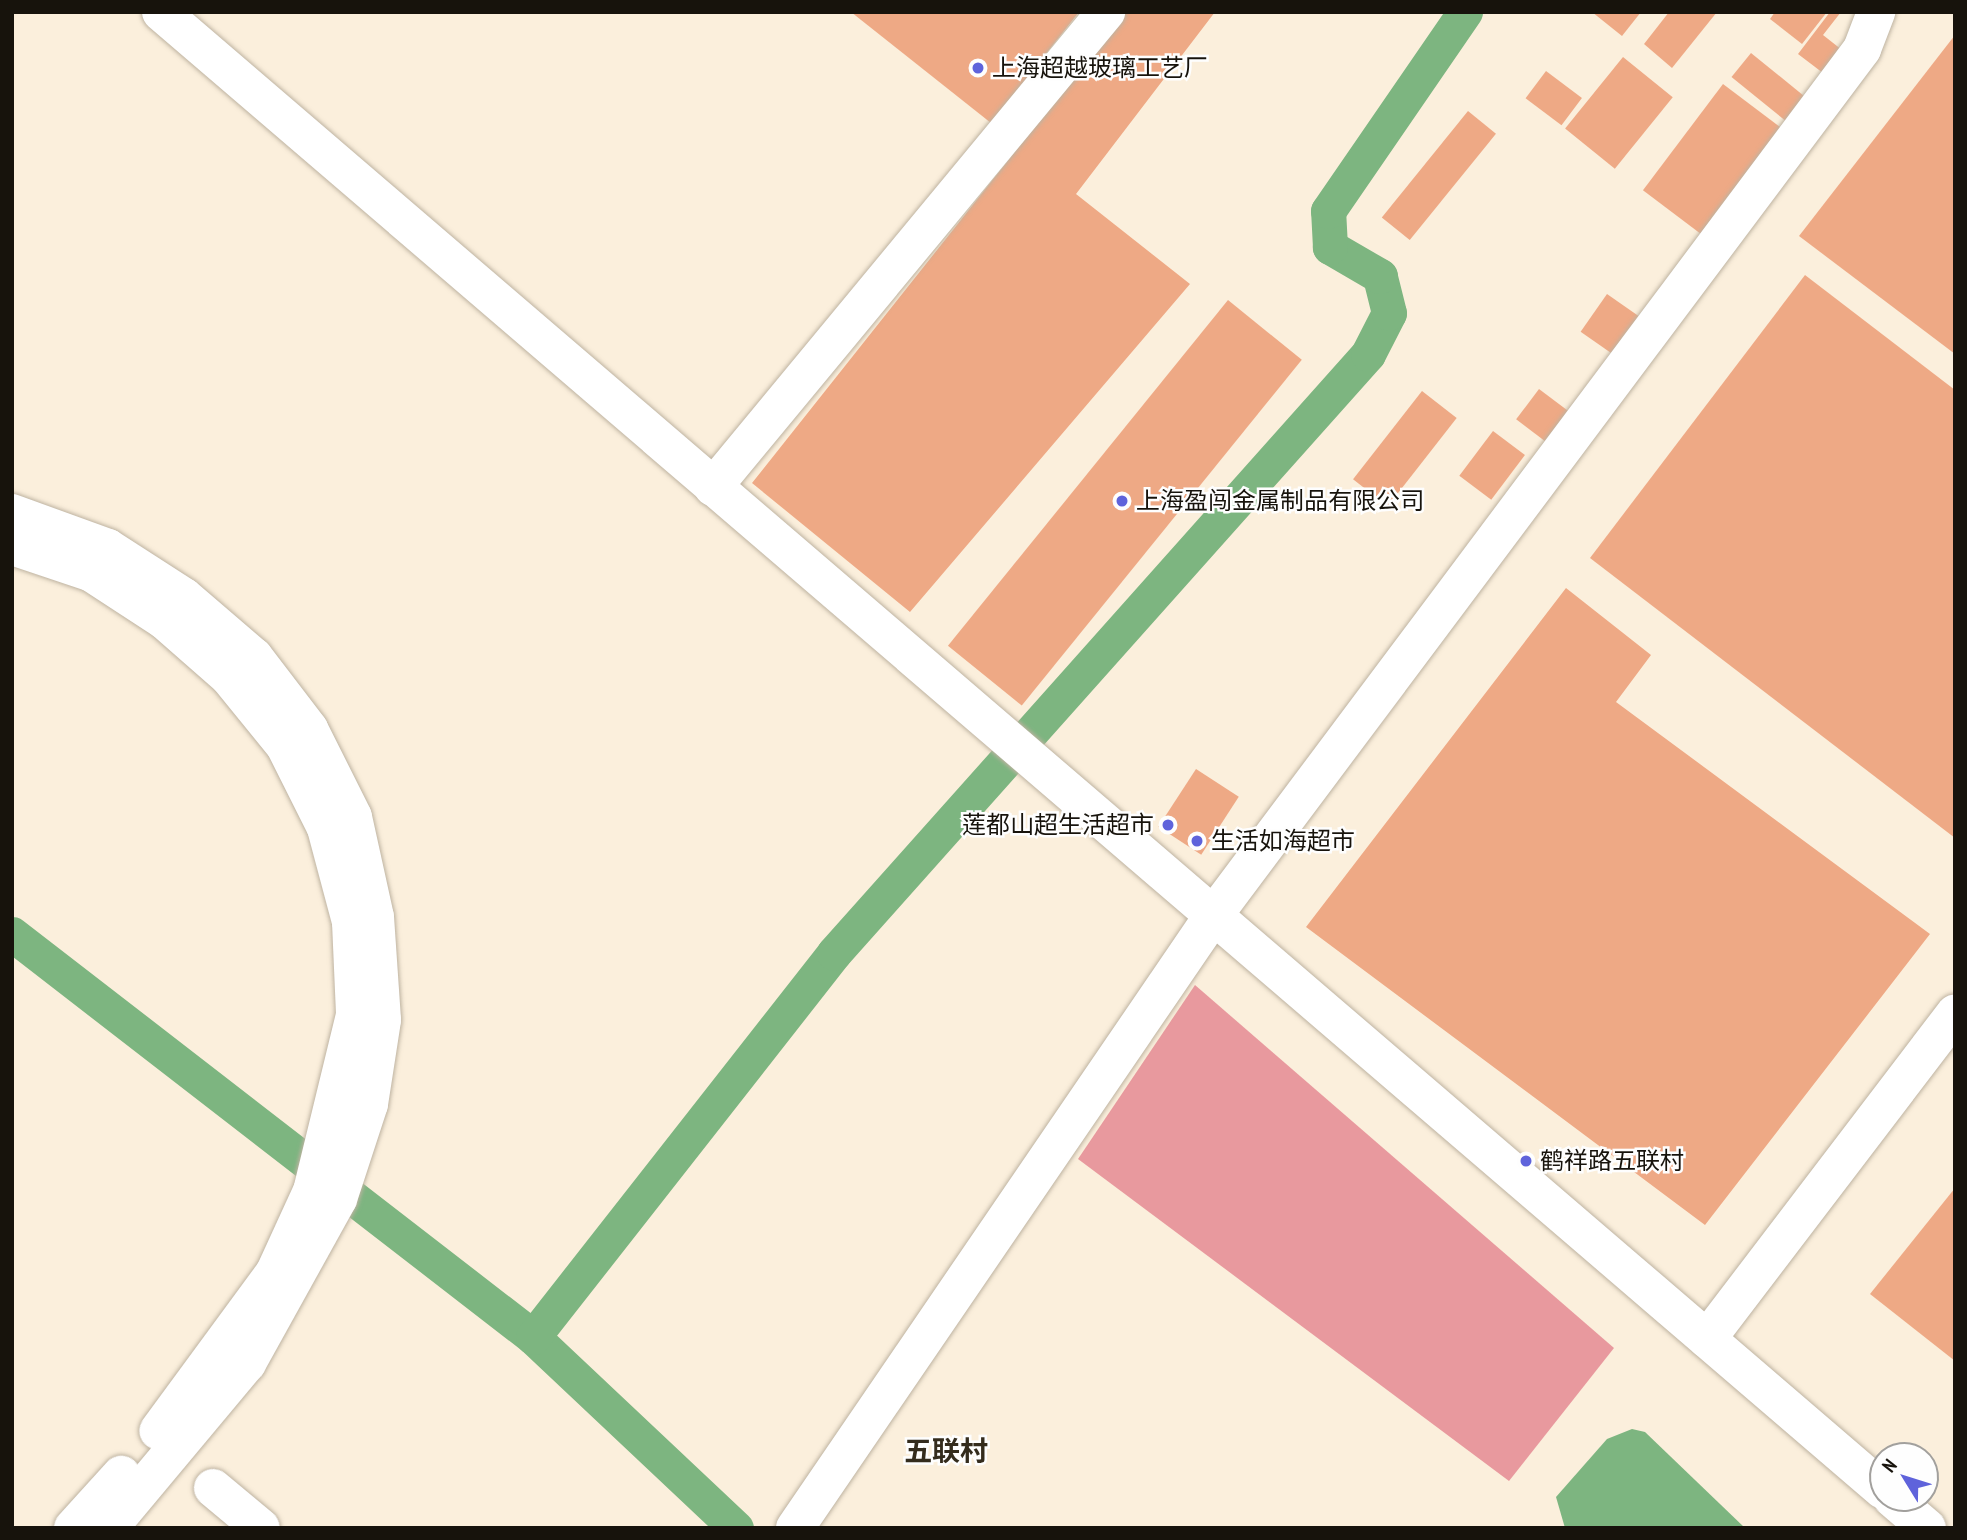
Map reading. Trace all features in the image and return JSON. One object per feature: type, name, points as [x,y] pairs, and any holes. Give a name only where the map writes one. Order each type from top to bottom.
[{"type":"main road","points":[[161,12],[1213,916],[1423,1089],[1513,1175],[1869,1478]]},
{"type":"main road","points":[[713,487],[1106,12]]},
{"type":"main road","points":[[795,1528],[1213,916],[1862,49],[1876,12]]},
{"type":"main road","points":[[12,513],[108,548],[184,597],[254,657],[309,729],[353,817],[375,917],[382,1020],[354,1101],[275,1272],[174,1413],[74,1528]]},
{"type":"main road","points":[[12,546],[92,573],[164,620],[229,677],[285,746],[326,828],[351,922],[355,1015],[354,1101],[338,1199],[297,1283],[247,1363],[109,1528]]},
{"type":"main road","points":[[1707,1339],[1955,1014]]},
{"type":"main road","points":[[213,1488],[261,1528]]},
{"type":"main road","points":[[1908,1512],[1927,1528]]},
{"type":"shaded area","points":[[1195,985],[1614,1348],[1509,1481],[1078,1159]]},
{"type":"shaded area","points":[[1632,1429],[1645,1432],[1745,1528],[1565,1528],[1556,1497],[1607,1439]]},
{"type":"building","name":"上海超越玻璃工艺厂","points":[[851,12],[1079,12],[991,123]]},
{"type":"building","points":[[1126,12],[1215,12],[1076,194],[1190,284],[910,612],[752,483]]},
{"type":"building","points":[[1592,12],[1641,12],[1622,36]]},
{"type":"building","points":[[1669,12],[1717,12],[1672,68],[1644,44]]},
{"type":"building","points":[[1775,12],[1827,12],[1802,44],[1770,19]]},
{"type":"building","points":[[1830,12],[1841,12],[1823,35],[1842,50],[1823,73],[1798,54]]},
{"type":"building","points":[[1955,35],[1955,354],[1799,236]]},
{"type":"building","points":[[1751,53],[1805,96],[1785,121],[1731,77]]},
{"type":"building","points":[[1623,57],[1673,97],[1615,169],[1565,128]]},
{"type":"building","points":[[1546,71],[1582,98],[1561,125],[1526,98]]},
{"type":"building","points":[[1723,84],[1781,128],[1701,234],[1643,190]]},
{"type":"building","points":[[1468,111],[1496,134],[1410,240],[1382,217]]},
{"type":"building","points":[[1805,275],[1955,390],[1955,838],[1590,558]]},
{"type":"building","points":[[1607,294],[1641,318],[1615,356],[1581,332]]},
{"type":"building","name":"上海盈闯金属制品有限公司","points":[[1228,300],[1302,360],[1022,706],[948,646]]},
{"type":"building","points":[[1539,389],[1571,413],[1548,443],[1516,419]]},
{"type":"building","points":[[1422,391],[1457,418],[1388,506],[1353,479]]},
{"type":"building","points":[[1493,431],[1525,455],[1491,500],[1459,476]]},
{"type":"building","points":[[1566,588],[1651,655],[1616,702],[1930,934],[1705,1225],[1306,927]]},
{"type":"building","points":[[1196,769],[1239,797],[1201,855],[1158,827]]},
{"type":"building","points":[[1955,1188],[1955,1361],[1870,1294]]},
{"type":"waterway","points":[[533,1337],[834,953],[1368,354],[1389,313],[1380,276],[1330,247],[1328,211],[1465,12]]},
{"type":"waterway","points":[[12,934],[533,1337],[736,1528]]},
{"type":"place","name":"上海超越玻璃工艺厂","points":[[978,68]]},
{"type":"place","name":"上海盈闯金属制品有限公司","points":[[1122,501]]},
{"type":"place","name":"莲都山超生活超市","points":[[1168,825]]},
{"type":"place","name":"生活如海超市","points":[[1197,841]]},
{"type":"place","name":"鹤祥路五联村","points":[[1526,1161]]},
{"type":"district","name":"五联村","points":[[946,1451]]}]
